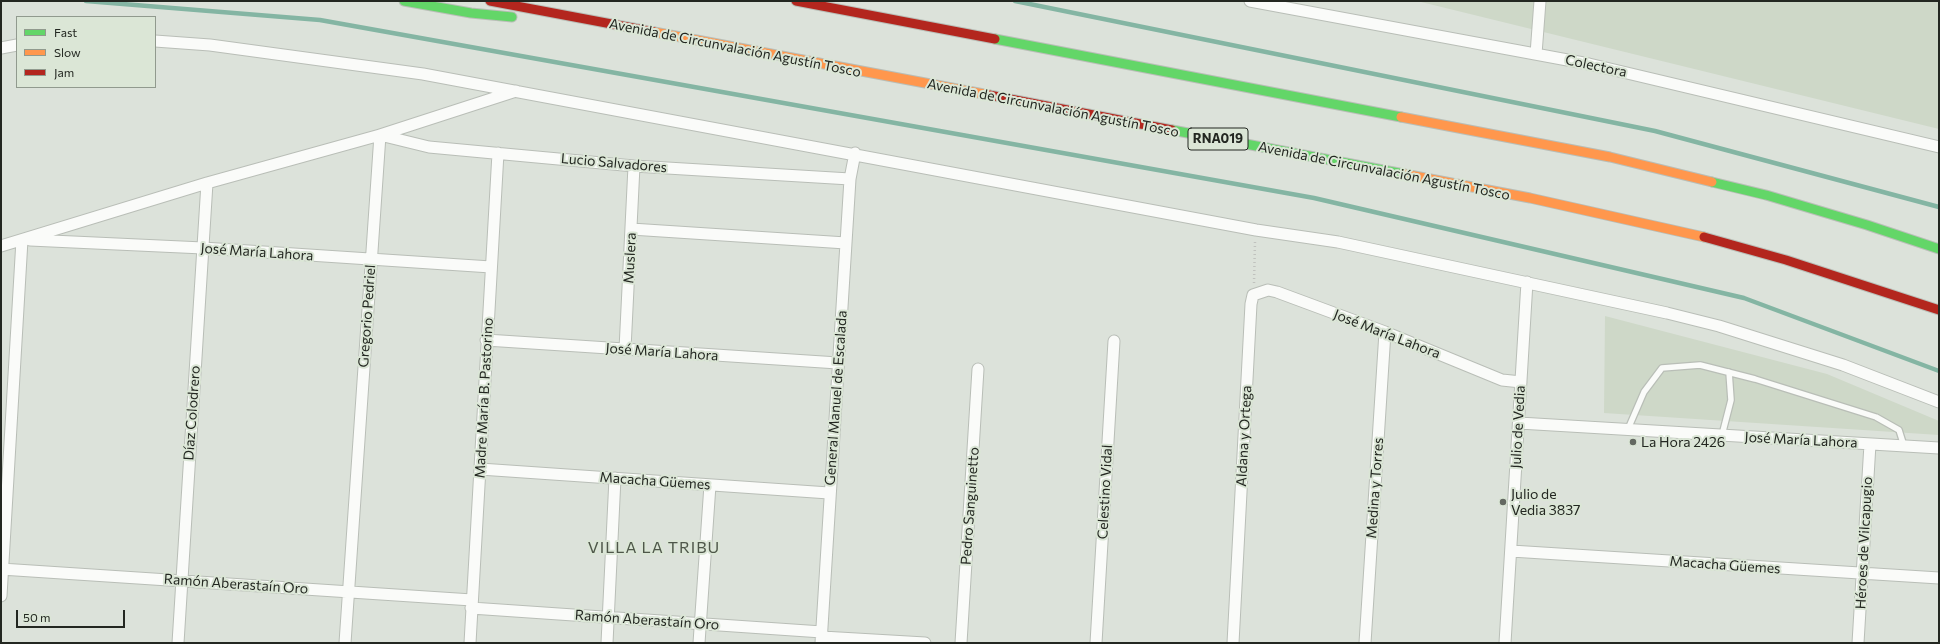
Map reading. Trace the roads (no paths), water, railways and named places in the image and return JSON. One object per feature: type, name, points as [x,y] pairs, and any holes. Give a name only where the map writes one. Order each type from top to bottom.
[{"type":"highway","points":[[404,1],[471,13],[518,17]]},
{"type":"highway","name":"Avenida de Circunvalación Agustín Tosco","points":[[490,1],[626,28],[1530,198],[1627,218],[1685,231],[1786,260],[1939,310]]},
{"type":"highway","points":[[796,1],[1610,157],[1713,181],[1773,197],[1939,249]]},
{"type":"highway","points":[[533,19],[626,28]]},
{"type":"street","name":"Colectora","points":[[1250,1],[1536,54],[1646,77],[1939,147]]},
{"type":"street","points":[[1536,54],[1540,1]]},
{"type":"street","points":[[156,41],[210,45],[415,72],[855,153],[1256,230],[1338,242],[1668,313],[1733,330],[1843,365],[1939,402]]},
{"type":"street","points":[[1,48],[16,45]]},
{"type":"street","points":[[380,135],[518,90]]},
{"type":"street","name":"Lucio Salvadores","points":[[380,135],[429,147],[634,166],[850,179]]},
{"type":"street","name":"José María Lahora","points":[[1,246],[207,183],[380,135]]},
{"type":"street","name":"Gregorio Pedriel","points":[[345,643],[380,135]]},
{"type":"street","name":"Madre María B. Pastorino","points":[[470,643],[486,340],[498,153]]},
{"type":"street","name":"General Manuel de Escalada","points":[[822,637],[829,493],[850,179],[855,153]]},
{"type":"street","name":"Muslera","points":[[625,349],[634,166]]},
{"type":"street","name":"Díaz Colodrero","points":[[178,643],[207,183]]},
{"type":"street","points":[[632,229],[846,243]]},
{"type":"street","points":[[1,596],[22,240]]},
{"type":"street","name":"José María Lahora","points":[[22,240],[203,248],[491,267]]},
{"type":"street","name":"Julio de Vedia","points":[[1505,643],[1527,282]]},
{"type":"street","name":"José María Lahora","points":[[1253,295],[1268,290],[1277,292],[1385,332],[1502,380],[1521,382]]},
{"type":"street","name":"Aldana y Ortega","points":[[1232,643],[1251,304],[1253,295]]},
{"type":"street","name":"Medina y Torres","points":[[1365,643],[1385,332]]},
{"type":"street","name":"José María Lahora","points":[[486,340],[838,363]]},
{"type":"street","name":"Celestino Vidal","points":[[1096,643],[1114,341]]},
{"type":"street","name":"Pedro Sanguinetto","points":[[961,643],[978,369]]},
{"type":"street","name":"José María Lahora","points":[[1519,423],[1939,448]]},
{"type":"street","name":"Héroes de Vilcapugio","points":[[1858,643],[1870,444]]},
{"type":"street","name":"Macacha Güemes","points":[[480,470],[829,493]]},
{"type":"street","points":[[607,643],[615,478]]},
{"type":"street","points":[[699,643],[710,485]]},
{"type":"street","name":"Macacha Güemes","points":[[1511,551],[1939,578]]},
{"type":"street","name":"Ramón Aberastaín Oro","points":[[2,569],[348,591],[822,637],[924,643]]},
{"type":"lane","points":[[1628,429],[1644,392],[1662,368],[1700,365],[1815,397],[1876,417],[1898,430],[1904,446]]},
{"type":"lane","points":[[1722,435],[1731,400],[1729,372]]},
{"type":"waterway","points":[[86,1],[320,20],[1314,198],[1744,298],[1939,371]]},
{"type":"waterway","points":[[1015,1],[1655,131],[1939,207]]},
{"type":"place","name":"La Hora 2426","points":[[1633,442]]},
{"type":"place","name":"Julio de Vedia 3837","points":[[1503,502]]},
{"type":"district","name":"VILLA LA TRIBU","points":[[654,548]]}]
